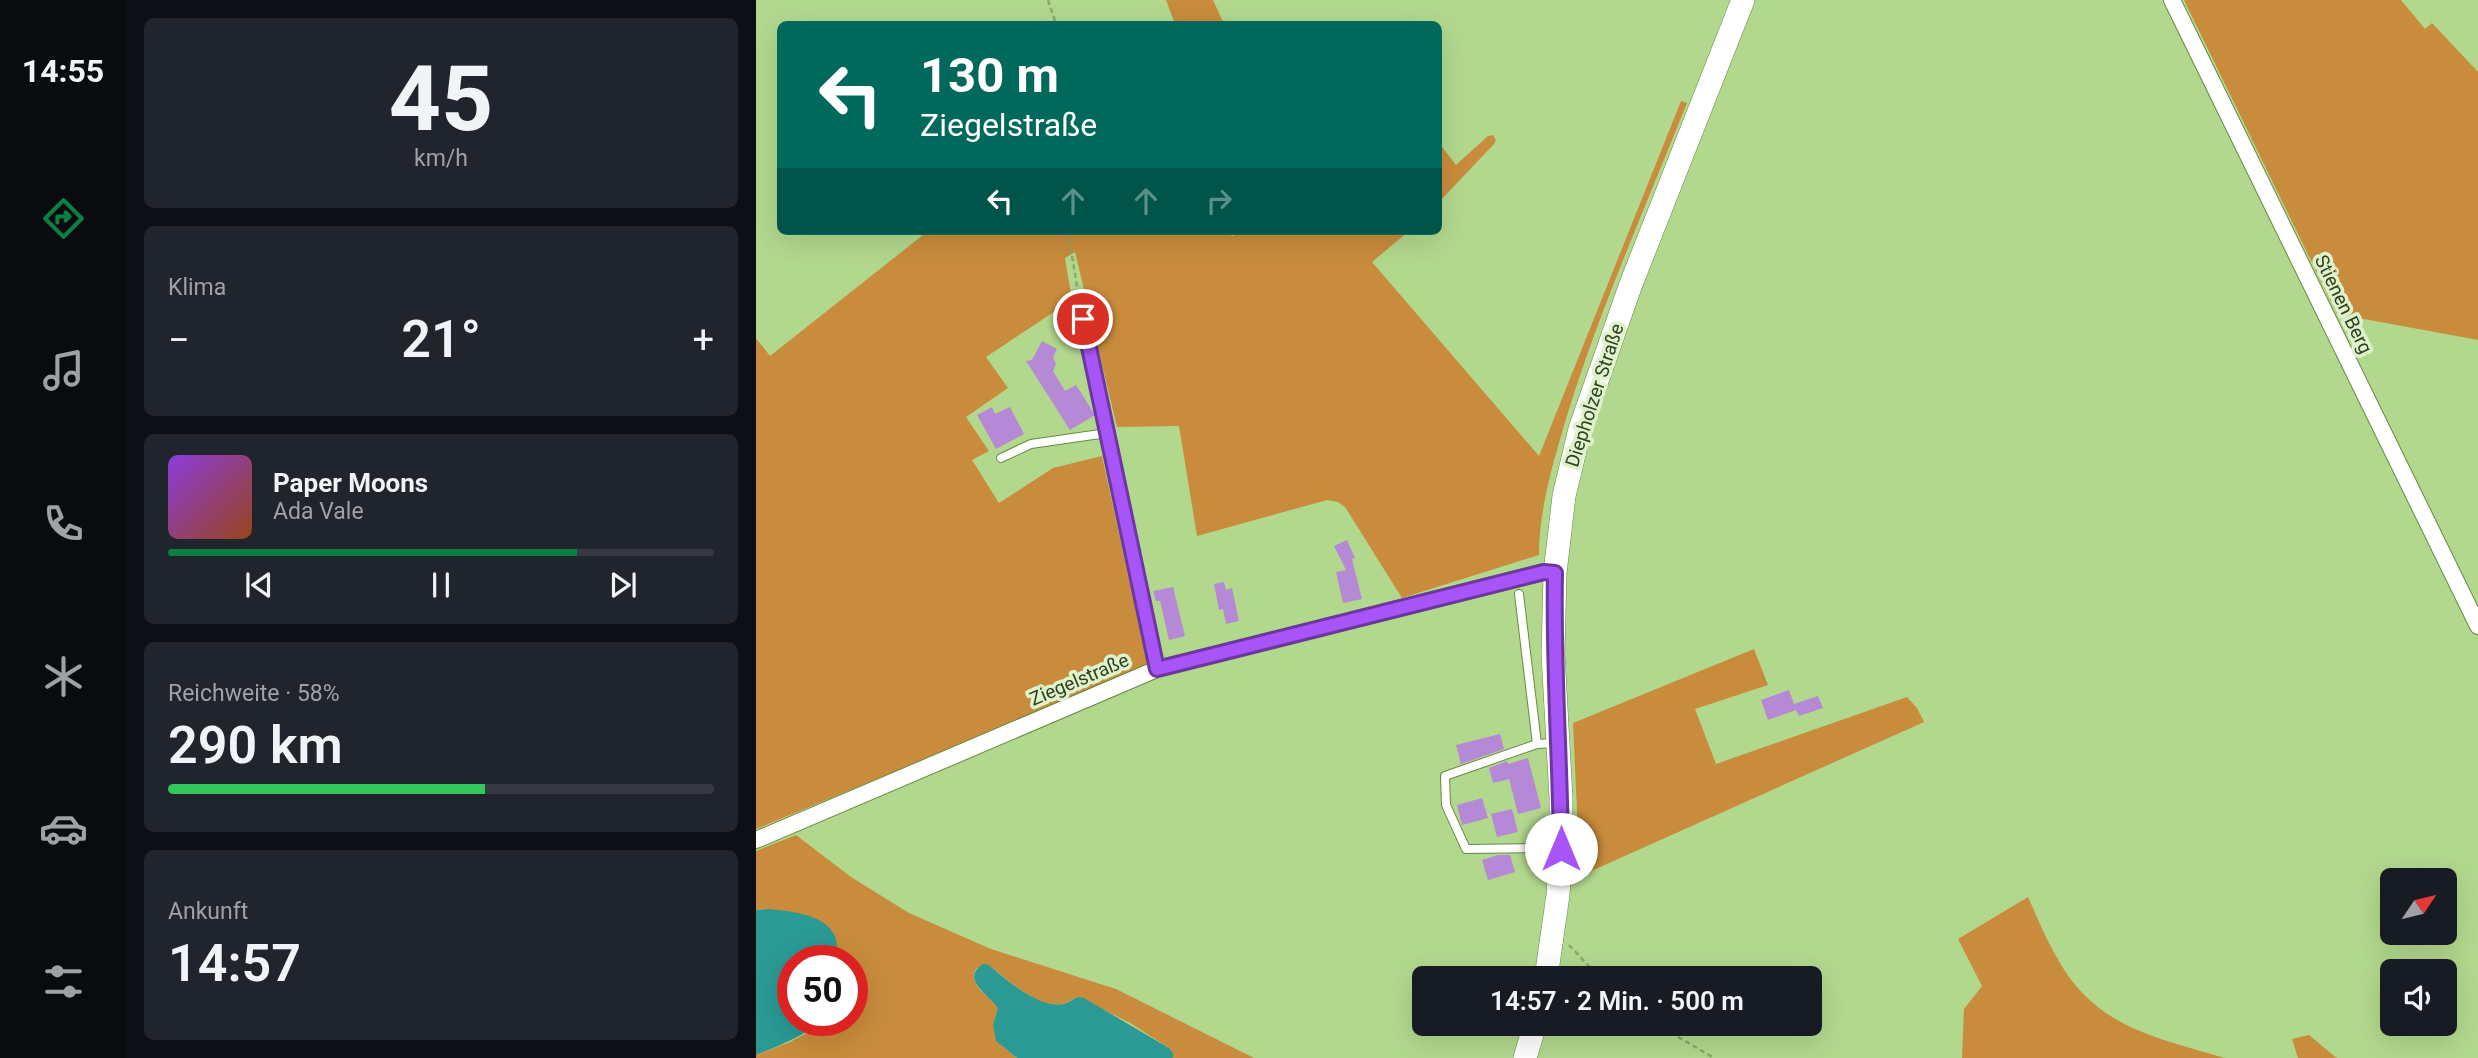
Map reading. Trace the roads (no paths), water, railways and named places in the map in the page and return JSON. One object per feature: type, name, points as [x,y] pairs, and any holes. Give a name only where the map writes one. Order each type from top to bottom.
[{"type":"main road","name":"Diepholzer Straße","points":[[1548,966],[1561,849],[1547,743],[1555,573],[1564,496],[1580,429],[1631,284],[1743,0]]},
{"type":"main road","points":[[1525,1058],[1531,1036]]},
{"type":"street","name":"Stienen Berg","points":[[2172,0],[2478,626]]},
{"type":"street","name":"Ziegelstraße","points":[[756,840],[1157,669],[1544,572],[1555,573]]},
{"type":"lane","points":[[1083,319],[1157,669]]},
{"type":"lane","points":[[1001,458],[1031,444],[1107,433]]},
{"type":"lane","points":[[1519,594],[1547,743],[1445,776],[1446,805],[1466,849],[1561,849]]},
{"type":"water","points":[[756,910],[793,912],[817,919],[834,934],[837,945],[777,945],[777,1036],[798,1036],[756,1055]]},
{"type":"water","points":[[983,964],[989,965],[1023,992],[1044,1002],[1063,1004],[1078,997],[1084,998],[1169,1048],[1173,1058],[1017,1058],[996,1041],[993,1024],[998,1008],[975,981],[974,975]]}]
